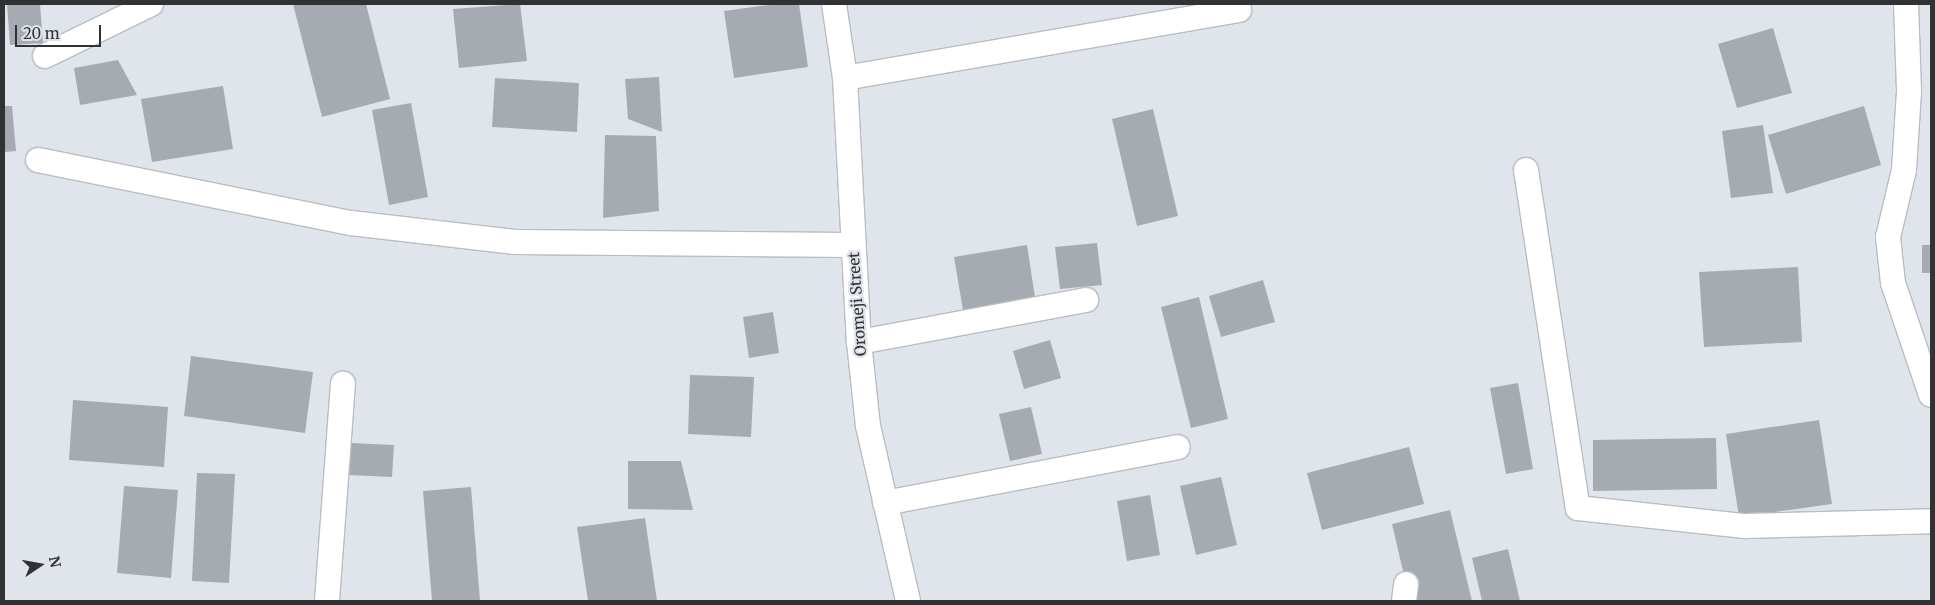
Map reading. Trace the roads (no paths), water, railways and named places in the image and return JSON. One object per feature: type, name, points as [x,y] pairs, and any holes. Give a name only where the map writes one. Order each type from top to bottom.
[{"type":"street","points":[[45,56],[151,4]]},
{"type":"street","name":"Oromeji Street","points":[[834,4],[846,78],[859,342],[868,426],[908,601]]},
{"type":"street","points":[[1906,4],[1909,92],[1904,170],[1888,237],[1893,283],[1931,395]]},
{"type":"street","points":[[846,78],[1239,10]]},
{"type":"street","points":[[38,160],[351,223],[515,242],[853,245]]},
{"type":"street","points":[[1526,170],[1578,508],[1746,526],[1931,521]]},
{"type":"street","points":[[859,342],[1086,300]]},
{"type":"street","points":[[327,601],[343,384]]},
{"type":"street","points":[[885,503],[1178,448]]}]
